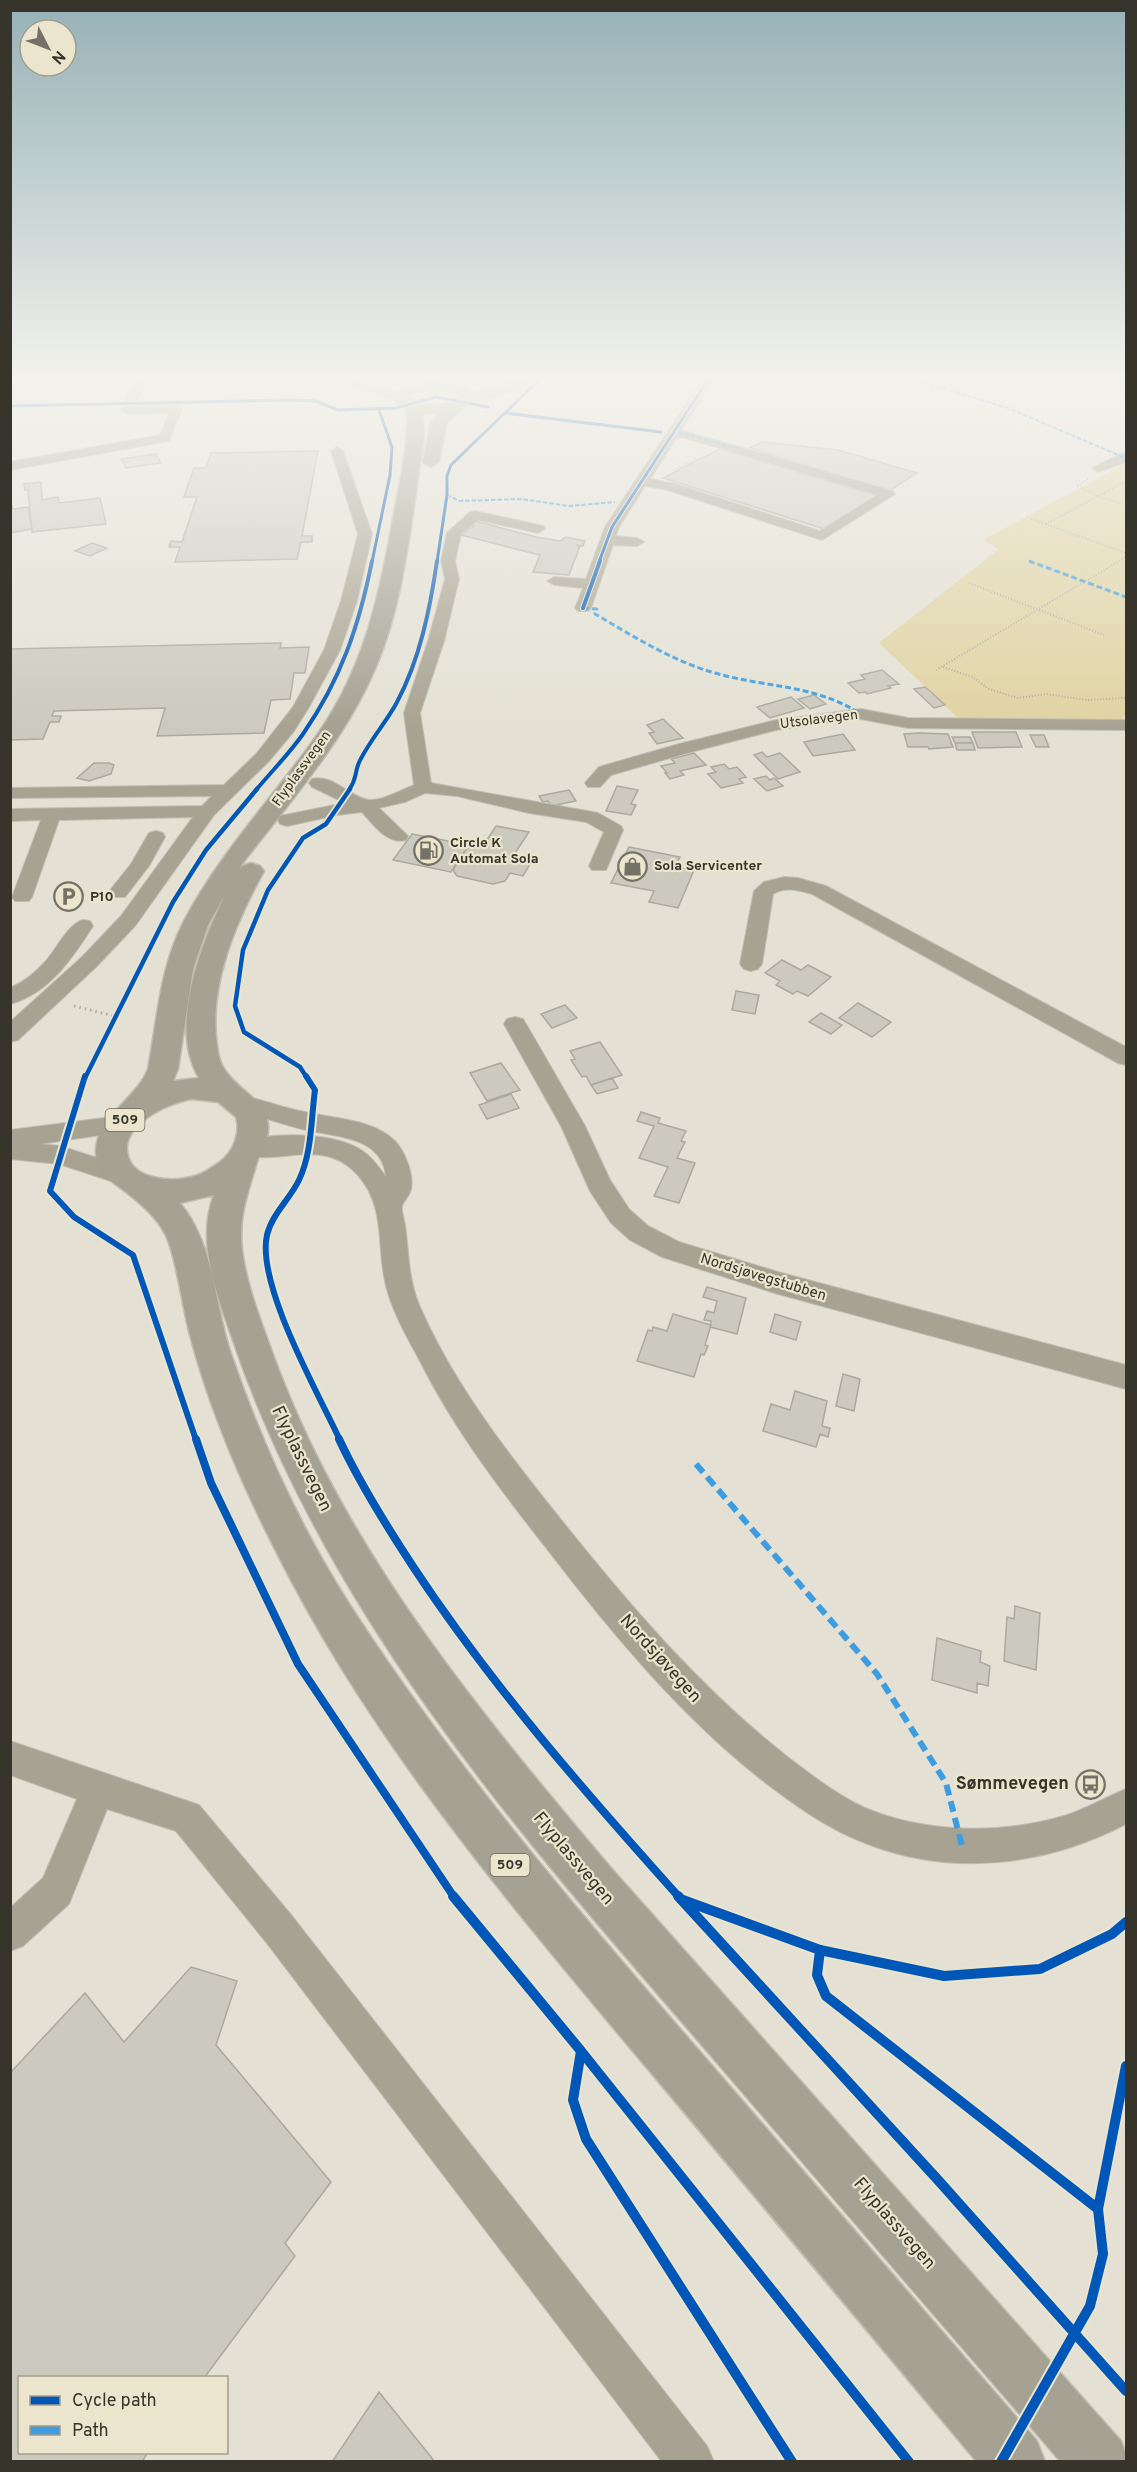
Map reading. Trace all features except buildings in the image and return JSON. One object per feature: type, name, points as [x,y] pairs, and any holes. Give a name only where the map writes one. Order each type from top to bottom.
[{"type":"highway","name":"Flyplassvegen","points":[[128,1117],[156,1088],[164,1069],[179,969],[195,925],[231,862],[325,740],[347,703],[375,644],[390,586],[406,496]]},
{"type":"highway","points":[[419,529],[425,496]]},
{"type":"highway","name":"Flyplassvegen","points":[[366,707],[318,783],[264,852],[235,898],[222,929],[209,971],[202,1044],[206,1064],[233,1098],[252,1117],[255,1134],[228,1201],[224,1229],[225,1246],[244,1323],[269,1391],[302,1467],[348,1552],[396,1630],[508,1781],[594,1885],[1100,2462]]},
{"type":"highway","name":"509","points":[[233,1098],[203,1088],[178,1090],[156,1097],[128,1117],[112,1143],[113,1160],[131,1181],[166,1208],[176,1221],[189,1256],[207,1335],[231,1406],[264,1485],[310,1575],[371,1675],[484,1833],[557,1923],[1016,2462]]},
{"type":"highway","points":[[131,1181],[163,1192],[189,1190],[214,1182],[229,1173],[246,1155]]},
{"type":"street","points":[[10,1035],[89,962],[128,921],[207,811],[226,790],[263,757],[288,727],[332,650],[341,625],[365,534],[353,496]]},
{"type":"street","points":[[583,608],[612,527],[632,496]]},
{"type":"street","points":[[694,496],[822,536],[884,496]]},
{"type":"street","points":[[711,496],[760,511]]},
{"type":"street","points":[[423,786],[412,713],[436,641],[452,579],[448,561],[454,533],[476,515],[538,529]]},
{"type":"street","points":[[607,540],[637,542]]},
{"type":"street","points":[[554,581],[591,584]]},
{"type":"street","name":"Utsolavegen","points":[[594,783],[605,771],[685,748],[776,725],[849,715],[861,714],[908,723],[1126,725]]},
{"type":"street","points":[[318,783],[367,806],[383,824],[399,836]]},
{"type":"street","points":[[288,820],[399,798],[423,786],[457,790],[528,807],[591,817],[614,830],[599,866]]},
{"type":"street","points":[[10,793],[226,790]]},
{"type":"street","points":[[10,815],[207,811]]},
{"type":"street","points":[[22,897],[52,814]]},
{"type":"street","points":[[118,893],[139,866],[156,837]]},
{"type":"street","points":[[751,964],[764,891],[773,884],[794,882],[819,890],[1126,1057]]},
{"type":"street","points":[[10,997],[26,992],[61,959],[83,926]]},
{"type":"street","name":"Nordsjøvegstubben","points":[[515,1024],[573,1126],[599,1184],[620,1216],[639,1233],[671,1250],[778,1284],[1126,1377]]},
{"type":"street","name":"Nordsjøvegen","points":[[233,1098],[310,1122],[346,1128],[366,1135],[386,1147],[397,1165],[399,1189],[389,1208]]},
{"type":"street","points":[[10,1139],[128,1117]]},
{"type":"street","name":"Nordsjøvegen","points":[[246,1155],[336,1148],[362,1164],[389,1208],[398,1283],[409,1314],[474,1426],[522,1495],[627,1624],[695,1700],[769,1764],[831,1810],[878,1830],[962,1846],[1013,1846],[1053,1837],[1098,1822],[1126,1806]]},
{"type":"street","points":[[10,1150],[60,1155],[131,1181]]},
{"type":"street","points":[[10,1758],[187,1817],[279,1929],[691,2462]]},
{"type":"street","points":[[10,1933],[56,1891],[98,1789]]},
{"type":"path","points":[[1046,524],[1096,496]]},
{"type":"path","points":[[1098,496],[1126,505]]},
{"type":"path","points":[[1031,519],[1126,555]]},
{"type":"path","points":[[936,670],[1126,555]]},
{"type":"path","points":[[969,583],[1104,635]]},
{"type":"path","points":[[942,667],[973,676],[989,690],[1018,698],[1046,694],[1087,699],[1126,698]]},
{"type":"path","points":[[109,1026],[119,1007]]},
{"type":"shaded area","points":[[1064,496],[1126,496],[1126,716],[1122,716],[1124,720],[958,718],[879,643],[999,549],[983,540]]},
{"type":"marked path","points":[[450,496],[459,501],[522,499],[569,506],[615,502]]},
{"type":"marked path","points":[[1029,561],[1126,597]]},
{"type":"marked path","points":[[583,608],[597,609],[595,614],[624,631],[698,668],[733,678],[809,690],[845,703],[861,714]]},
{"type":"marked path","points":[[696,1464],[877,1674],[946,1783],[962,1846]]},
{"type":"cycle path","points":[[386,496],[364,601],[350,648],[331,689],[302,735],[206,850],[173,902],[85,1077],[50,1191],[74,1217],[133,1255],[211,1483],[298,1664],[457,1901],[581,2051],[573,2100],[586,2139],[792,2462]]},
{"type":"cycle path","points":[[447,496],[430,610],[409,676],[397,703],[358,765],[357,778],[345,797],[326,824],[303,838],[268,890],[243,950],[235,1006],[244,1032],[300,1067],[315,1090],[303,1169],[295,1187],[273,1220],[266,1238],[267,1264],[275,1293],[304,1364],[344,1450],[390,1532],[442,1610],[498,1686],[619,1831],[985,2232],[1126,2391]]},
{"type":"cycle path","points":[[583,608],[612,527],[632,496]]},
{"type":"cycle path","points":[[683,1900],[820,1950],[944,1976],[1040,1969],[1112,1934],[1126,1922]]},
{"type":"cycle path","points":[[820,1950],[817,1975],[826,1996],[1098,2209]]},
{"type":"cycle path","points":[[581,2051],[909,2462]]},
{"type":"cycle path","points":[[1001,2462],[1090,2306],[1103,2254],[1098,2209],[1126,2066]]},
{"type":"place","name":"Circle K Automat Sola","points":[[429,851]]},
{"type":"place","name":"Sola Servicenter","points":[[633,866]]},
{"type":"place","name":"P10","points":[[69,897]]},
{"type":"place","name":"Sømmevegen","points":[[1090,1784]]}]
